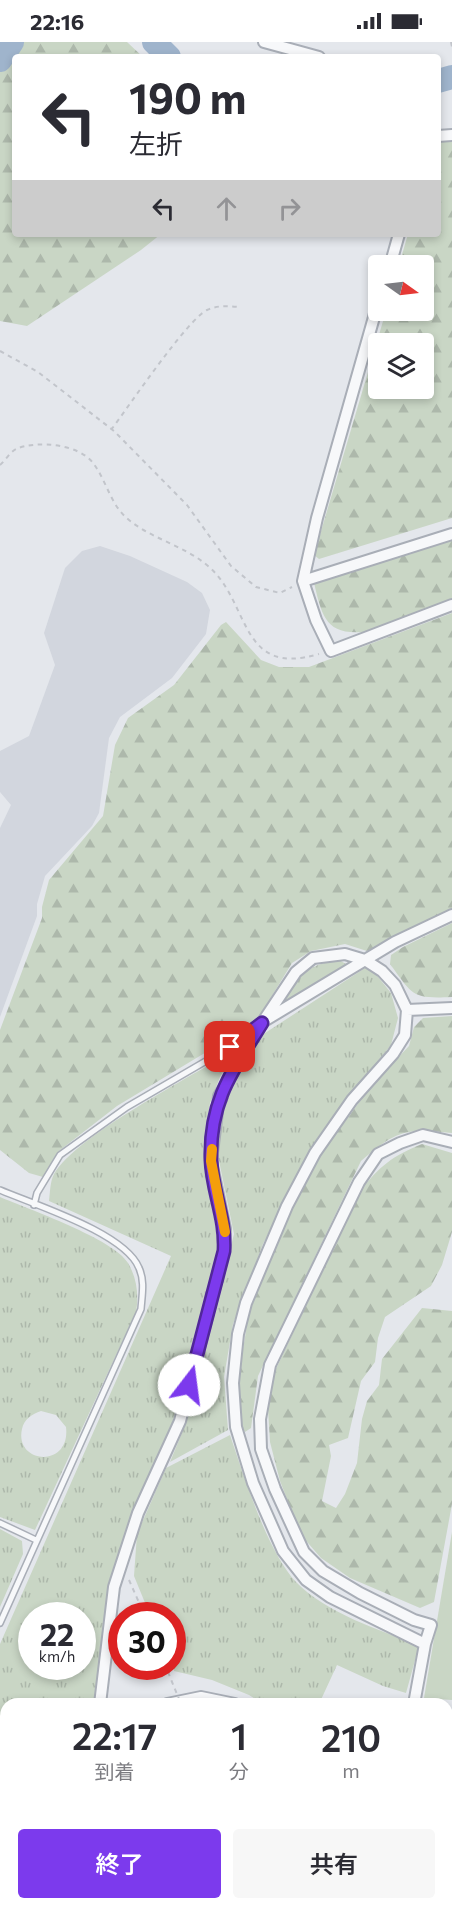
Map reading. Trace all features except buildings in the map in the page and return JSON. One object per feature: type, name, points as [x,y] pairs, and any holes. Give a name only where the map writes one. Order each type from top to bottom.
[{"type":"street","points":[[264,42],[308,54]]},
{"type":"street","points":[[393,255],[398,237]]},
{"type":"street","points":[[373,321],[317,518],[303,581],[316,620],[331,651],[452,606]]},
{"type":"street","points":[[303,581],[452,534]]},
{"type":"street","points":[[262,1023],[395,942],[452,915]]},
{"type":"street","points":[[101,1698],[114,1587],[138,1514],[180,1420],[224,1251],[225,1230],[211,1161],[219,1096],[262,1023],[296,972],[313,958],[345,954],[365,960],[382,971],[395,984],[407,1010],[405,1035],[393,1054],[352,1100],[315,1153],[286,1206],[246,1303],[238,1334],[233,1383],[236,1427],[253,1483],[283,1551],[306,1580],[330,1598],[425,1644]]},
{"type":"street","points":[[407,1010],[452,1008]]},
{"type":"street","points":[[415,1698],[425,1644],[431,1625],[414,1620],[360,1593],[323,1571],[304,1552],[275,1489],[261,1449],[260,1419],[270,1365],[359,1182],[378,1154],[423,1135],[452,1142]]},
{"type":"lane","points":[[34,1205],[37,1193],[60,1155],[127,1107],[230,1047],[262,1023]]},
{"type":"lane","points":[[0,1190],[114,1239],[130,1253],[139,1267],[143,1281],[141,1309],[0,1623]]},
{"type":"lane","points":[[0,1523],[36,1540]]},
{"type":"path","points":[[451,42],[452,47]]},
{"type":"path","points":[[111,430],[186,331],[206,310],[223,305],[239,308]]},
{"type":"path","points":[[0,351],[38,372],[111,430],[187,504],[231,566],[256,587],[280,594],[303,581]]},
{"type":"path","points":[[0,465],[15,450],[43,444],[70,449],[91,460],[104,478],[111,499],[129,520],[209,567],[264,652],[306,658],[331,651]]},
{"type":"path","points":[[122,1564],[139,1602]]},
{"type":"path","points":[[171,1680],[179,1698]]},
{"type":"shaded area","points":[[100,546],[130,556],[187,582],[202,593],[210,610],[206,634],[172,678],[120,717],[109,738],[99,813],[92,826],[45,876],[37,904],[37,916],[0,1017],[0,828],[11,805],[0,792],[0,751],[29,736],[55,665],[44,633],[65,568],[82,551]]},
{"type":"green space","points":[[0,42],[127,42],[140,54],[12,54],[12,237],[157,237],[27,326],[0,321]]},
{"type":"green space","points":[[452,140],[452,518],[319,559],[314,555],[368,372],[368,399],[434,399],[434,333],[380,333],[383,321],[434,321],[434,255],[402,255],[407,237],[441,237],[441,141]]},
{"type":"green space","points":[[452,540],[452,599],[363,632],[340,630],[327,621],[314,583]]},
{"type":"green space","points":[[452,613],[452,910],[367,951],[345,944],[311,951],[292,963],[256,1022],[117,1106],[59,1151],[43,1177],[29,1173],[0,1150],[0,1030],[42,918],[42,907],[49,880],[103,816],[115,745],[128,718],[174,685],[221,625],[226,622],[261,660],[279,667],[309,667]]},
{"type":"green space","points":[[452,923],[452,997],[420,996],[409,989],[390,964],[391,955]]},
{"type":"green space","points":[[339,960],[346,964],[279,1005],[303,974],[317,965]]},
{"type":"green space","points":[[365,968],[375,973],[391,993],[398,1018],[391,1045],[318,1137],[263,1244],[233,1324],[224,1377],[228,1430],[170,1462],[186,1423],[234,1234],[217,1151],[222,1112],[230,1084],[262,1035]]},
{"type":"green space","points":[[452,1016],[452,1133],[412,1131],[402,1134],[393,1137],[361,1161],[258,1376],[251,1428],[245,1432],[239,1423],[238,1379],[249,1313],[290,1212],[324,1150],[371,1086],[409,1046],[414,1027],[423,1018]]},
{"type":"green space","points":[[235,1050],[220,1077],[210,1103],[206,1133],[207,1171],[218,1245],[198,1333],[174,1418],[127,1527],[108,1585],[95,1698],[0,1698],[0,1644],[18,1603],[18,1680],[96,1680],[96,1602],[19,1602],[171,1256],[49,1201],[54,1174],[86,1142],[110,1124]]},
{"type":"green space","points":[[422,1144],[452,1153],[452,1232],[442,1265],[431,1286],[385,1317],[378,1338],[375,1362],[361,1381],[348,1438],[329,1445],[331,1456],[322,1501],[336,1508],[345,1494],[357,1463],[362,1419],[367,1401],[379,1385],[382,1359],[422,1308],[452,1311],[452,1504],[434,1602],[420,1608],[350,1578],[321,1558],[301,1535],[280,1481],[270,1442],[268,1409],[275,1371],[360,1191],[387,1163]]},
{"type":"green space","points":[[0,1197],[89,1235],[120,1254],[128,1263],[133,1275],[137,1300],[136,1312],[35,1530],[0,1517]],"holes":[[[41,1411],[56,1415],[66,1427],[65,1441],[60,1450],[52,1455],[43,1457],[34,1455],[26,1449],[22,1441],[22,1429],[25,1422],[32,1415]]]},
{"type":"green space","points":[[230,1435],[266,1533],[275,1552],[296,1582],[338,1612],[419,1646],[406,1693],[383,1686],[337,1665],[322,1698],[254,1698],[212,1680],[186,1674],[186,1602],[145,1602],[134,1576],[137,1534],[166,1468]]},
{"type":"green space","points":[[0,1529],[22,1541],[23,1554],[0,1607]]},
{"type":"green space","points":[[452,1532],[452,1698],[424,1698]]},
{"type":"waterway","points":[[0,60],[12,42]]},
{"type":"waterway","points":[[154,42],[166,54]]},
{"type":"waterway","points":[[441,80],[452,77]]},
{"type":"slow traffic","points":[[212,1149],[211,1161],[225,1232]]},
{"type":"route","points":[[189,1385],[224,1251],[225,1230],[211,1161],[214,1121],[219,1096],[262,1023],[230,1047]]}]
